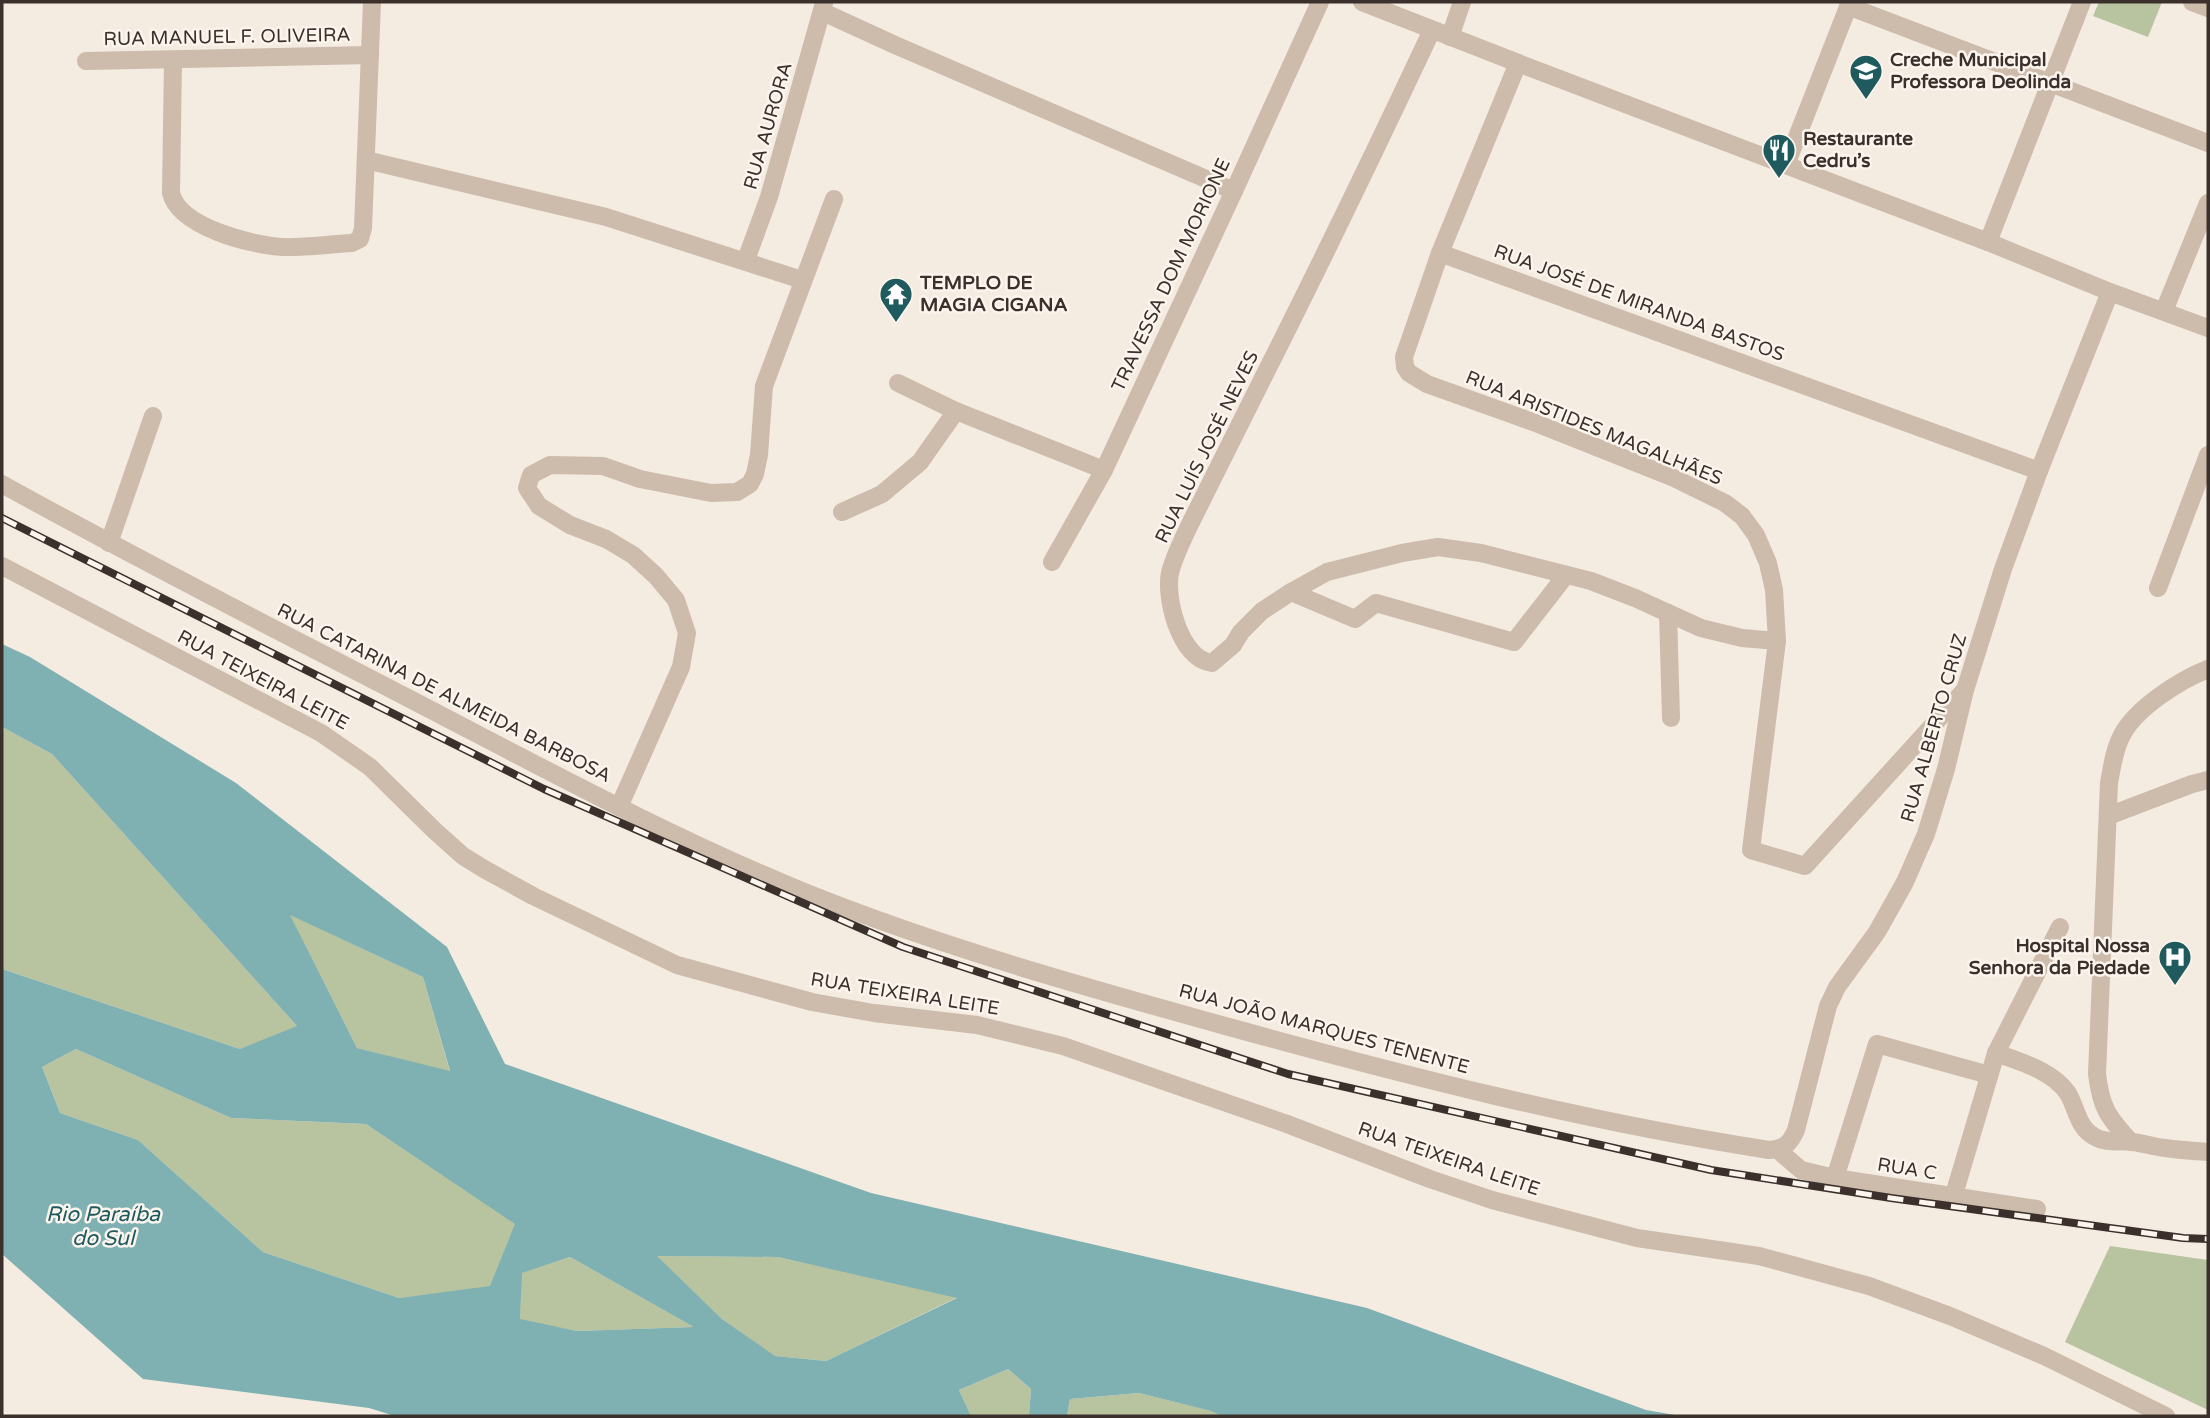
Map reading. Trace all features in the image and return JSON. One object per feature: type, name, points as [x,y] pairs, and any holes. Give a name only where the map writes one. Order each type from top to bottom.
[{"type":"street","points":[[173,60],[171,193],[177,207],[210,230],[271,246],[352,243],[360,239],[363,228],[372,2]]},
{"type":"street","name":"TRAVESSA DOM MORIONE","points":[[1052,562],[1104,470],[1320,2]]},
{"type":"street","points":[[1362,2],[2208,328]]},
{"type":"street","points":[[1450,37],[1462,2]]},
{"type":"street","points":[[1988,242],[2082,2]]},
{"type":"street","points":[[2192,2],[2208,8]]},
{"type":"street","points":[[1786,164],[1849,4],[2208,143]]},
{"type":"street","points":[[824,7],[895,45],[1234,191]]},
{"type":"street","name":"RUA AURORA","points":[[746,260],[769,197],[824,7]]},
{"type":"street","name":"RUA LUÍS JOSÉ NEVES","points":[[1432,30],[1345,216],[1198,509],[1170,571],[1169,594],[1173,618],[1191,649],[1206,662],[1217,660],[1262,611],[1326,572],[1438,547],[1481,553],[1591,582],[1721,634],[1777,641]]},
{"type":"street","name":"RUA MANUEL F. OLIVEIRA","points":[[86,61],[370,55]]},
{"type":"street","points":[[1440,253],[1518,64]]},
{"type":"street","points":[[366,160],[606,217],[802,280]]},
{"type":"street","points":[[619,807],[681,667],[687,634],[677,600],[656,576],[633,555],[606,539],[570,526],[539,506],[527,488],[531,475],[550,465],[603,467],[640,479],[711,493],[737,492],[750,484],[759,455],[764,386],[834,199]]},
{"type":"street","points":[[2164,311],[2208,203]]},
{"type":"street","name":"RUA ARISTIDES MAGALHÃES","points":[[1440,253],[1404,357],[1409,373],[1427,384],[1533,422],[1674,478],[1725,503],[1742,516],[1756,535],[1764,551],[1774,590],[1777,641],[1751,850],[1805,866],[1965,690]]},
{"type":"street","name":"RUA JOSÉ DE MIRANDA BASTOS","points":[[1440,253],[2039,471]]},
{"type":"street","name":"RUA ALBERTO CRUZ","points":[[1773,1150],[1788,1144],[1796,1130],[1828,1006],[1837,987],[1883,922],[1905,882],[1926,834],[1946,769],[1965,690],[2003,569],[2110,292]]},
{"type":"street","points":[[898,383],[956,411],[1104,470]]},
{"type":"street","points":[[842,512],[882,494],[920,462],[956,411]]},
{"type":"street","points":[[109,543],[153,416]]},
{"type":"street","points":[[2158,588],[2208,455]]},
{"type":"street","name":"RUA CATARINA DE ALMEIDA BARBOSA","points":[[2,484],[109,543],[619,807],[743,866],[877,920]]},
{"type":"street","name":"RUA TEIXEIRA LEITE","points":[[2,566],[321,733],[370,767],[435,831],[463,856],[484,870],[677,965],[812,1002],[874,1013],[976,1025],[1063,1045],[1492,1200],[1637,1238],[1759,1256],[1870,1286],[2044,1356],[2166,1416]]},
{"type":"street","points":[[1291,592],[1354,619],[1376,603],[1514,642],[1566,575]]},
{"type":"street","points":[[1668,613],[1671,718]]},
{"type":"street","points":[[2130,1141],[2102,1105],[2096,1074],[2109,783],[2113,761],[2127,726],[2160,696],[2190,676],[2208,669]]},
{"type":"street","points":[[2108,816],[2208,780]]},
{"type":"street","name":"RUA JOÃO MARQUES TENENTE","points":[[877,920],[1027,970],[1308,1048],[1611,1123],[1773,1150]]},
{"type":"street","points":[[1953,1198],[1996,1053],[2060,927]]},
{"type":"street","points":[[1835,1178],[1877,1044],[1989,1075]]},
{"type":"street","points":[[1996,1053],[2042,1072],[2057,1082],[2070,1096],[2079,1120],[2091,1135],[2105,1141],[2130,1141],[2164,1148],[2208,1152]]},
{"type":"street","name":"RUA C","points":[[1773,1150],[1801,1170],[1835,1178],[2037,1209]]},
{"type":"green space","points":[[2099,2],[2162,2],[2148,37],[2093,16]]},
{"type":"green space","points":[[2,727],[52,754],[298,1027],[240,1049],[2,969]]},
{"type":"green space","points":[[289,914],[423,977],[450,1072],[357,1048]]},
{"type":"green space","points":[[76,1049],[231,1118],[366,1124],[516,1224],[490,1287],[399,1298],[263,1252],[138,1140],[60,1113],[42,1067]]},
{"type":"green space","points":[[2110,1246],[2208,1260],[2208,1410],[2065,1342]]},
{"type":"green space","points":[[656,1256],[778,1257],[958,1297],[826,1361],[774,1356],[722,1319]]},
{"type":"green space","points":[[570,1257],[694,1327],[577,1331],[520,1320],[521,1273]]},
{"type":"green space","points":[[1008,1369],[1031,1389],[1029,1416],[971,1416],[959,1390]]},
{"type":"green space","points":[[1139,1393],[1212,1411],[1222,1416],[1067,1416],[1070,1399]]},
{"type":"water","name":"Rio Paraíba do Sul","points":[[2,644],[30,657],[236,783],[447,947],[505,1064],[871,1193],[1367,1308],[1646,1410],[1681,1416],[1222,1416],[1139,1393],[1070,1399],[1067,1416],[1029,1416],[1031,1389],[1008,1369],[959,1390],[971,1416],[395,1416],[369,1408],[143,1379],[2,1254],[2,969],[240,1049],[297,1026],[52,754],[2,727]],"holes":[[[290,915],[423,977],[450,1071],[357,1048]],[[76,1049],[231,1118],[366,1124],[515,1224],[490,1286],[399,1298],[263,1252],[138,1140],[60,1113],[42,1067]],[[657,1256],[778,1257],[957,1298],[826,1361],[775,1356],[722,1319]],[[570,1257],[693,1327],[577,1331],[520,1319],[522,1273]]]},
{"type":"railway","points":[[2,518],[544,789],[903,947],[1288,1074],[1711,1170],[1891,1198],[2183,1238],[2208,1239]]},
{"type":"place","name":"Creche Municipal Professora Deolinda","points":[[1866,101]]},
{"type":"place","name":"Restaurante Cedru’s","points":[[1779,180]]},
{"type":"place","name":"TEMPLO DE MAGIA CIGANA","points":[[896,324]]},
{"type":"place","name":"Hospital Nossa Senhora da Piedade","points":[[2175,987]]}]
